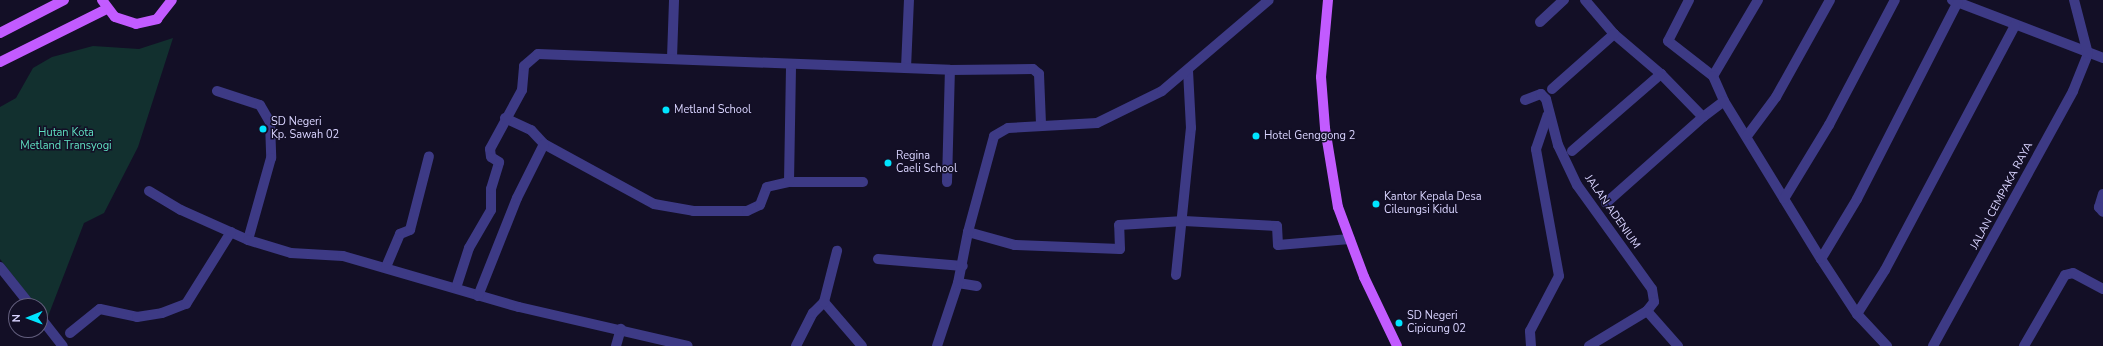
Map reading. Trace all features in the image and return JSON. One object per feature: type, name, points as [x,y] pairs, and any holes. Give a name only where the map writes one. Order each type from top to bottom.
[{"type":"main road","points":[[0,33],[64,0]]},
{"type":"main road","points":[[102,0],[107,10],[125,22],[146,23],[167,10],[172,0]]},
{"type":"main road","points":[[1328,0],[1321,77],[1325,128],[1338,207],[1350,239],[1397,346]]},
{"type":"main road","points":[[0,62],[107,10]]},
{"type":"street","points":[[672,58],[674,0]]},
{"type":"street","points":[[906,68],[909,0]]},
{"type":"street","points":[[937,346],[963,266],[968,232],[994,136],[1008,128],[1041,124],[1097,123],[1162,91],[1269,0]]},
{"type":"street","points":[[1540,22],[1564,0]]},
{"type":"street","points":[[1585,0],[1614,34],[1661,74],[1713,110],[1747,136],[1821,259],[1857,314],[1887,346]]},
{"type":"street","points":[[1689,0],[1668,41],[1713,76]]},
{"type":"street","points":[[1606,202],[1713,110],[1713,76],[1758,0]]},
{"type":"street","points":[[1747,136],[1776,97],[1830,0]]},
{"type":"street","points":[[1784,199],[1829,125],[1895,0]]},
{"type":"street","points":[[2074,0],[2098,55]]},
{"type":"street","points":[[1821,259],[1857,199],[1955,1],[2015,25],[2098,55]]},
{"type":"street","points":[[1857,314],[1885,270],[2015,25]]},
{"type":"street","points":[[1552,89],[1614,34]]},
{"type":"street","points":[[456,288],[469,248],[491,210],[491,189],[499,166],[490,152],[504,118],[522,90],[527,61],[538,54],[672,58],[791,65],[950,70],[1035,70],[1039,74],[1041,124]]},
{"type":"street","name":"JALAN CEMPAKA RAYA","points":[[1933,346],[2073,91],[2098,55]]},
{"type":"street","points":[[790,182],[791,65]]},
{"type":"street","points":[[947,182],[950,70]]},
{"type":"street","points":[[1176,275],[1184,221],[1191,128],[1188,70]]},
{"type":"street","points":[[1572,151],[1661,74]]},
{"type":"street","points":[[217,91],[260,105],[270,122],[271,158],[248,240]]},
{"type":"street","name":"JALAN ADENIUM","points":[[1525,100],[1542,95],[1548,115],[1577,185],[1652,289],[1654,302],[1647,311]]},
{"type":"street","points":[[1531,346],[1530,331],[1559,276],[1536,149],[1548,115]]},
{"type":"street","points":[[504,118],[531,130],[544,144],[646,202],[693,211],[755,209],[762,202],[764,188],[790,182],[863,182]]},
{"type":"street","points":[[478,296],[517,198],[544,144]]},
{"type":"street","points":[[386,267],[400,234],[410,230],[429,156]]},
{"type":"street","points":[[149,191],[181,210],[248,240],[291,254],[343,256],[386,267],[478,296],[688,346]]},
{"type":"street","points":[[2103,194],[2099,207],[2103,212]]},
{"type":"street","points":[[968,232],[1016,245],[1120,249],[1119,225],[1184,221],[1277,226],[1278,245],[1350,239]]},
{"type":"street","points":[[70,333],[100,309],[137,317],[162,313],[186,304],[231,232]]},
{"type":"street","points":[[796,346],[813,313],[824,302],[837,251]]},
{"type":"street","points":[[878,259],[963,266]]},
{"type":"street","points":[[0,268],[24,298]]},
{"type":"street","points":[[2024,346],[2065,275],[2073,273],[2103,289]]},
{"type":"street","points":[[958,283],[977,286]]},
{"type":"street","points":[[824,302],[862,346]]},
{"type":"street","points":[[1589,346],[1647,311],[1678,346]]},
{"type":"street","points":[[48,327],[63,346]]},
{"type":"street","points":[[616,346],[621,329]]},
{"type":"green space","name":"Hutan Kota Metland Transyogi","points":[[173,38],[138,147],[104,213],[84,223],[48,316],[48,298],[31,298],[0,259],[0,107],[16,98],[33,68],[52,57],[93,46],[139,49]]},
{"type":"place","name":"Metland School","points":[[666,110]]},
{"type":"place","name":"SD Negeri Kp. Sawah 02","points":[[263,129]]},
{"type":"place","name":"Hotel Genggong 2","points":[[1256,136]]},
{"type":"place","name":"Regina Caeli School","points":[[888,163]]},
{"type":"place","name":"Kantor Kepala Desa Cileungsi Kidul","points":[[1376,204]]},
{"type":"place","name":"SD Negeri Cipicung 02","points":[[1399,323]]}]
